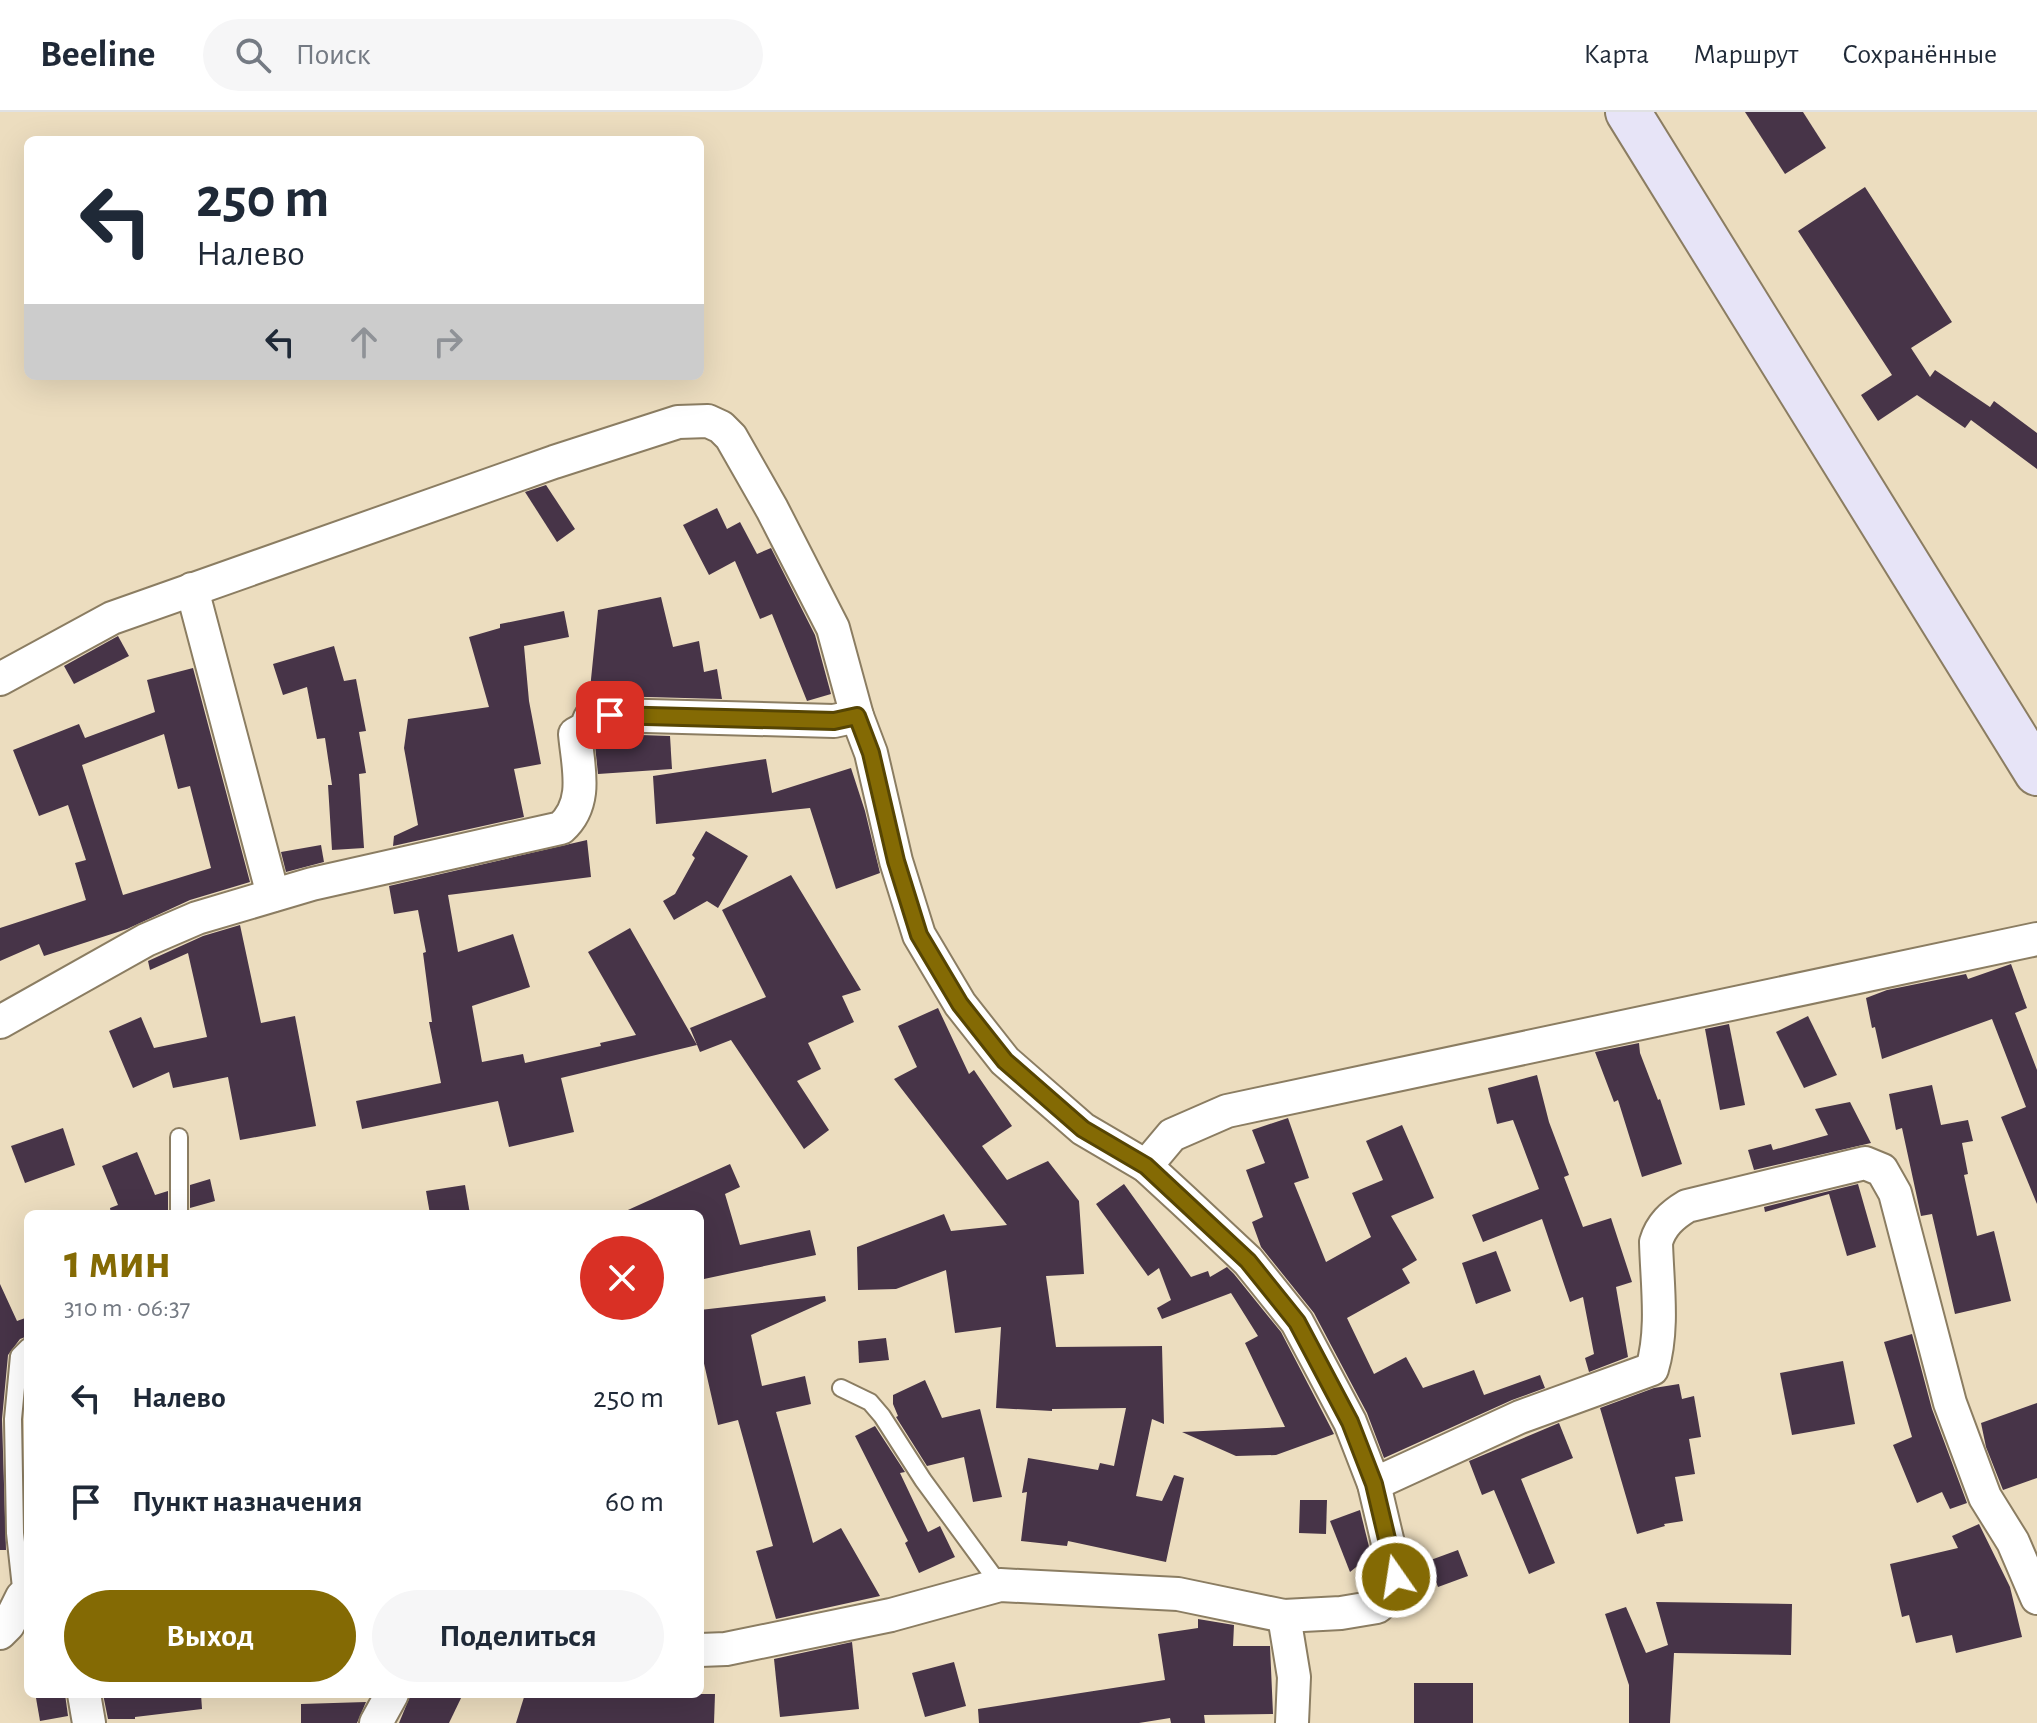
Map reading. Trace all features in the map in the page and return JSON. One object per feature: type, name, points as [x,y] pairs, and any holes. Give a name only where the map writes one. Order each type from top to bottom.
[{"type":"main road","points":[[1628,112],[2037,773]]},
{"type":"street","points":[[0,679],[112,618],[554,462],[678,422],[708,421],[721,427],[731,437],[833,628],[857,716],[871,753],[896,861],[919,935],[960,1004],[1005,1061],[1083,1129],[1146,1166],[1248,1261],[1297,1322],[1350,1422],[1374,1484],[1396,1577],[1391,1594],[1377,1607],[1341,1613],[1284,1616],[1178,1594],[1000,1585],[891,1615],[726,1649],[704,1650]]},
{"type":"street","points":[[192,589],[273,895]]},
{"type":"street","points":[[0,1022],[146,940],[197,918],[312,884],[561,828],[572,818],[581,795],[575,734],[586,728],[590,718],[610,715],[834,721],[857,716]]},
{"type":"street","points":[[1146,1166],[1172,1135],[1227,1111],[2037,939]]},
{"type":"street","points":[[1374,1484],[1520,1417],[1652,1369],[1658,1314],[1656,1242],[1659,1232],[1672,1215],[1687,1206],[1865,1163],[1882,1170],[1895,1193],[1950,1403],[1985,1497],[2013,1542],[2037,1598]]},
{"type":"street","points":[[0,1633],[8,1625],[17,1596]]},
{"type":"street","points":[[1284,1616],[1294,1677],[1292,1723]]},
{"type":"street","points":[[85,1698],[89,1723]]},
{"type":"street","points":[[376,1723],[390,1698]]},
{"type":"lane","points":[[179,1137],[179,1210]]},
{"type":"lane","points":[[17,1596],[13,1419],[19,1356],[24,1351]]},
{"type":"lane","points":[[841,1388],[870,1402],[882,1416],[923,1480],[1000,1585]]},
{"type":"building","points":[[1745,112],[1803,112],[1826,148],[1785,174]]},
{"type":"building","points":[[1865,187],[1952,322],[1911,348],[1930,377],[1935,370],[1990,407],[1994,401],[2037,433],[2037,469],[1971,420],[1965,428],[1917,395],[1878,421],[1861,395],[1892,375],[1798,231]]},
{"type":"building","points":[[546,485],[575,529],[557,542],[525,492]]},
{"type":"building","points":[[717,508],[727,529],[740,522],[757,554],[771,548],[815,635],[831,694],[807,701],[772,614],[760,619],[735,561],[709,575],[683,525]]},
{"type":"building","points":[[661,597],[673,647],[699,641],[704,672],[717,669],[722,699],[610,696],[589,699],[598,610]]},
{"type":"building","points":[[564,611],[569,637],[524,646],[529,701],[541,764],[514,769],[524,817],[393,846],[394,836],[418,825],[404,748],[408,719],[489,707],[469,637],[500,628],[500,624]]},
{"type":"building","points":[[118,636],[129,656],[74,684],[64,666]]},
{"type":"building","points":[[334,646],[344,681],[356,679],[366,731],[359,732],[366,773],[359,774],[364,848],[332,850],[328,785],[332,785],[325,738],[317,739],[307,687],[283,695],[273,664]]},
{"type":"building","points":[[193,668],[250,882],[190,900],[127,929],[44,956],[39,944],[0,961],[0,928],[86,900],[75,863],[86,860],[68,805],[39,816],[13,750],[79,724],[85,738],[155,712],[147,680]],"holes":[[[164,734],[178,789],[190,786],[211,868],[123,895],[82,765]]]},
{"type":"building","points":[[604,735],[670,736],[672,769],[598,774],[595,745]]},
{"type":"building","points":[[766,759],[772,793],[851,768],[880,873],[836,889],[810,808],[656,824],[653,776]]},
{"type":"building","points":[[706,831],[748,856],[718,908],[707,901],[674,920],[663,901],[675,894]]},
{"type":"building","points":[[587,840],[591,877],[448,895],[458,952],[513,934],[530,987],[472,1006],[482,1062],[523,1054],[525,1063],[636,1035],[588,952],[630,928],[697,1045],[561,1078],[574,1132],[509,1147],[498,1101],[362,1129],[356,1101],[441,1083],[429,1022],[432,1022],[423,953],[426,952],[418,910],[394,914],[389,886]]},
{"type":"building","points":[[321,845],[324,862],[286,872],[281,852]]},
{"type":"building","points":[[791,875],[861,990],[842,996],[854,1022],[808,1043],[821,1069],[797,1081],[829,1130],[804,1149],[731,1040],[700,1052],[690,1028],[766,997],[722,910]]},
{"type":"building","points":[[240,925],[261,1023],[295,1016],[316,1126],[240,1140],[228,1077],[173,1088],[169,1072],[133,1088],[109,1031],[141,1017],[154,1048],[207,1037],[188,953],[150,970],[148,961],[203,936]]},
{"type":"building","points":[[2011,964],[2027,1008],[2015,1013],[2037,1070],[2037,1204],[2001,1117],[2026,1107],[1992,1019],[1882,1059],[1866,998],[1887,990],[1966,974],[1968,979]]},
{"type":"building","points":[[938,1008],[969,1074],[974,1070],[1012,1126],[982,1146],[1007,1180],[1048,1161],[1079,1201],[1084,1274],[1046,1276],[1056,1347],[1162,1346],[1164,1424],[1152,1419],[1136,1496],[1162,1501],[1174,1475],[1184,1478],[1166,1562],[1068,1541],[1067,1546],[1021,1541],[1027,1492],[1022,1493],[1028,1458],[1098,1470],[1100,1463],[1114,1466],[1126,1408],[1052,1411],[996,1408],[1001,1327],[955,1333],[946,1270],[896,1289],[858,1290],[857,1247],[944,1214],[951,1231],[1007,1225],[894,1079],[917,1067],[898,1026]]},
{"type":"building","points":[[1808,1016],[1837,1075],[1804,1088],[1776,1032]]},
{"type":"building","points":[[1729,1024],[1745,1105],[1720,1110],[1705,1029]]},
{"type":"building","points":[[1639,1043],[1640,1053],[1660,1099],[1682,1164],[1642,1177],[1618,1100],[1614,1102],[1595,1052]]},
{"type":"building","points":[[1537,1075],[1549,1122],[1569,1175],[1564,1177],[1583,1227],[1611,1218],[1632,1282],[1616,1287],[1628,1357],[1589,1372],[1585,1358],[1594,1354],[1583,1297],[1570,1302],[1542,1219],[1483,1242],[1472,1215],[1539,1189],[1513,1120],[1497,1124],[1488,1088]]},
{"type":"building","points":[[1932,1085],[1941,1125],[1968,1120],[1973,1141],[1962,1143],[1968,1174],[1964,1175],[1977,1236],[1994,1231],[2011,1301],[1955,1314],[1932,1214],[1921,1216],[1902,1128],[1896,1130],[1889,1094]]},
{"type":"building","points":[[1850,1102],[1871,1143],[1754,1170],[1748,1150],[1771,1144],[1773,1150],[1828,1135],[1815,1109]]},
{"type":"building","points":[[1288,1118],[1309,1178],[1294,1183],[1326,1262],[1371,1237],[1352,1193],[1383,1180],[1366,1141],[1402,1125],[1434,1198],[1391,1216],[1417,1260],[1402,1269],[1410,1283],[1347,1318],[1374,1374],[1406,1357],[1423,1388],[1474,1370],[1484,1395],[1540,1375],[1545,1388],[1384,1458],[1367,1413],[1314,1313],[1261,1247],[1252,1222],[1263,1217],[1246,1170],[1265,1163],[1252,1130]]},
{"type":"building","points":[[63,1128],[75,1165],[25,1183],[11,1146]]},
{"type":"building","points":[[137,1152],[155,1195],[168,1191],[168,1210],[110,1210],[118,1205],[102,1166]]},
{"type":"building","points":[[730,1164],[740,1187],[725,1194],[740,1245],[810,1230],[816,1255],[704,1279],[704,1210],[628,1210]]},
{"type":"building","points":[[210,1179],[215,1201],[190,1208],[190,1185]]},
{"type":"building","points":[[1124,1184],[1191,1277],[1208,1271],[1210,1277],[1227,1267],[1234,1274],[1281,1332],[1334,1434],[1276,1455],[1236,1456],[1182,1432],[1285,1427],[1245,1343],[1258,1336],[1231,1293],[1162,1319],[1157,1308],[1171,1300],[1159,1268],[1148,1276],[1096,1204]]},
{"type":"building","points":[[1858,1184],[1876,1247],[1847,1256],[1829,1194],[1765,1212],[1764,1207]]},
{"type":"building","points":[[465,1185],[469,1210],[429,1210],[426,1191]]},
{"type":"building","points":[[1496,1251],[1511,1291],[1476,1304],[1462,1263]]},
{"type":"building","points":[[0,1284],[17,1321],[24,1318],[24,1338],[8,1355],[2,1419],[6,1550],[0,1550]]},
{"type":"building","points":[[825,1296],[826,1301],[751,1335],[762,1386],[805,1376],[811,1404],[776,1412],[813,1543],[841,1528],[880,1596],[776,1619],[756,1551],[773,1546],[738,1420],[718,1425],[704,1364],[704,1310]]},
{"type":"building","points":[[1912,1334],[1932,1409],[1967,1503],[1950,1509],[1942,1492],[1917,1503],[1893,1445],[1912,1437],[1884,1342]]},
{"type":"building","points":[[886,1338],[889,1360],[859,1363],[858,1341]]},
{"type":"building","points":[[1843,1361],[1855,1424],[1792,1435],[1780,1373]]},
{"type":"building","points":[[925,1380],[942,1418],[980,1409],[1002,1497],[973,1502],[964,1457],[927,1466],[896,1417],[893,1404],[893,1395]]},
{"type":"building","points":[[1679,1384],[1682,1399],[1694,1396],[1701,1437],[1689,1439],[1695,1474],[1675,1477],[1683,1521],[1637,1534],[1600,1408],[1654,1388]]},
{"type":"building","points":[[2037,1403],[2037,1478],[2003,1490],[1986,1447],[1981,1423]]},
{"type":"building","points":[[1559,1423],[1573,1458],[1521,1479],[1555,1563],[1529,1574],[1494,1490],[1482,1495],[1469,1461]]},
{"type":"building","points":[[875,1426],[905,1472],[900,1473],[928,1532],[940,1526],[955,1557],[919,1573],[905,1543],[908,1541],[855,1436]]},
{"type":"building","points":[[1300,1500],[1327,1500],[1326,1534],[1299,1533]]},
{"type":"building","points":[[1360,1510],[1371,1555],[1350,1572],[1330,1521]]},
{"type":"building","points":[[1979,1524],[2010,1587],[2022,1637],[1956,1653],[1952,1635],[1916,1643],[1909,1615],[1902,1617],[1890,1564],[1958,1548],[1952,1536]]},
{"type":"building","points":[[1458,1550],[1468,1576],[1438,1587],[1428,1561]]},
{"type":"building","points":[[1656,1602],[1792,1604],[1791,1655],[1674,1653],[1670,1723],[1629,1723],[1629,1685],[1605,1614],[1626,1607],[1646,1653],[1668,1645]]},
{"type":"building","points":[[1198,1619],[1234,1625],[1233,1646],[1270,1646],[1273,1714],[1204,1715],[1205,1723],[1171,1723],[1170,1718],[1139,1723],[979,1723],[978,1709],[1165,1680],[1158,1634],[1198,1628]]},
{"type":"building","points":[[852,1642],[859,1709],[780,1717],[774,1659]]},
{"type":"building","points":[[954,1662],[966,1706],[925,1717],[912,1673]]},
{"type":"building","points":[[1414,1683],[1473,1683],[1473,1723],[1414,1723]]},
{"type":"building","points":[[704,1694],[715,1694],[714,1723],[516,1723],[524,1698],[704,1698]]},
{"type":"building","points":[[36,1698],[66,1698],[68,1716],[40,1721]]},
{"type":"building","points":[[104,1698],[201,1698],[202,1709],[135,1719],[108,1719]]},
{"type":"building","points":[[409,1698],[461,1698],[449,1723],[399,1723]]},
{"type":"building","points":[[366,1702],[357,1723],[301,1723],[301,1704]]},
{"type":"route","points":[[610,715],[834,721],[857,716],[871,753],[896,861],[919,935],[960,1004],[1005,1061],[1083,1129],[1146,1166],[1248,1261],[1297,1322],[1350,1422],[1374,1484],[1396,1577]]}]
